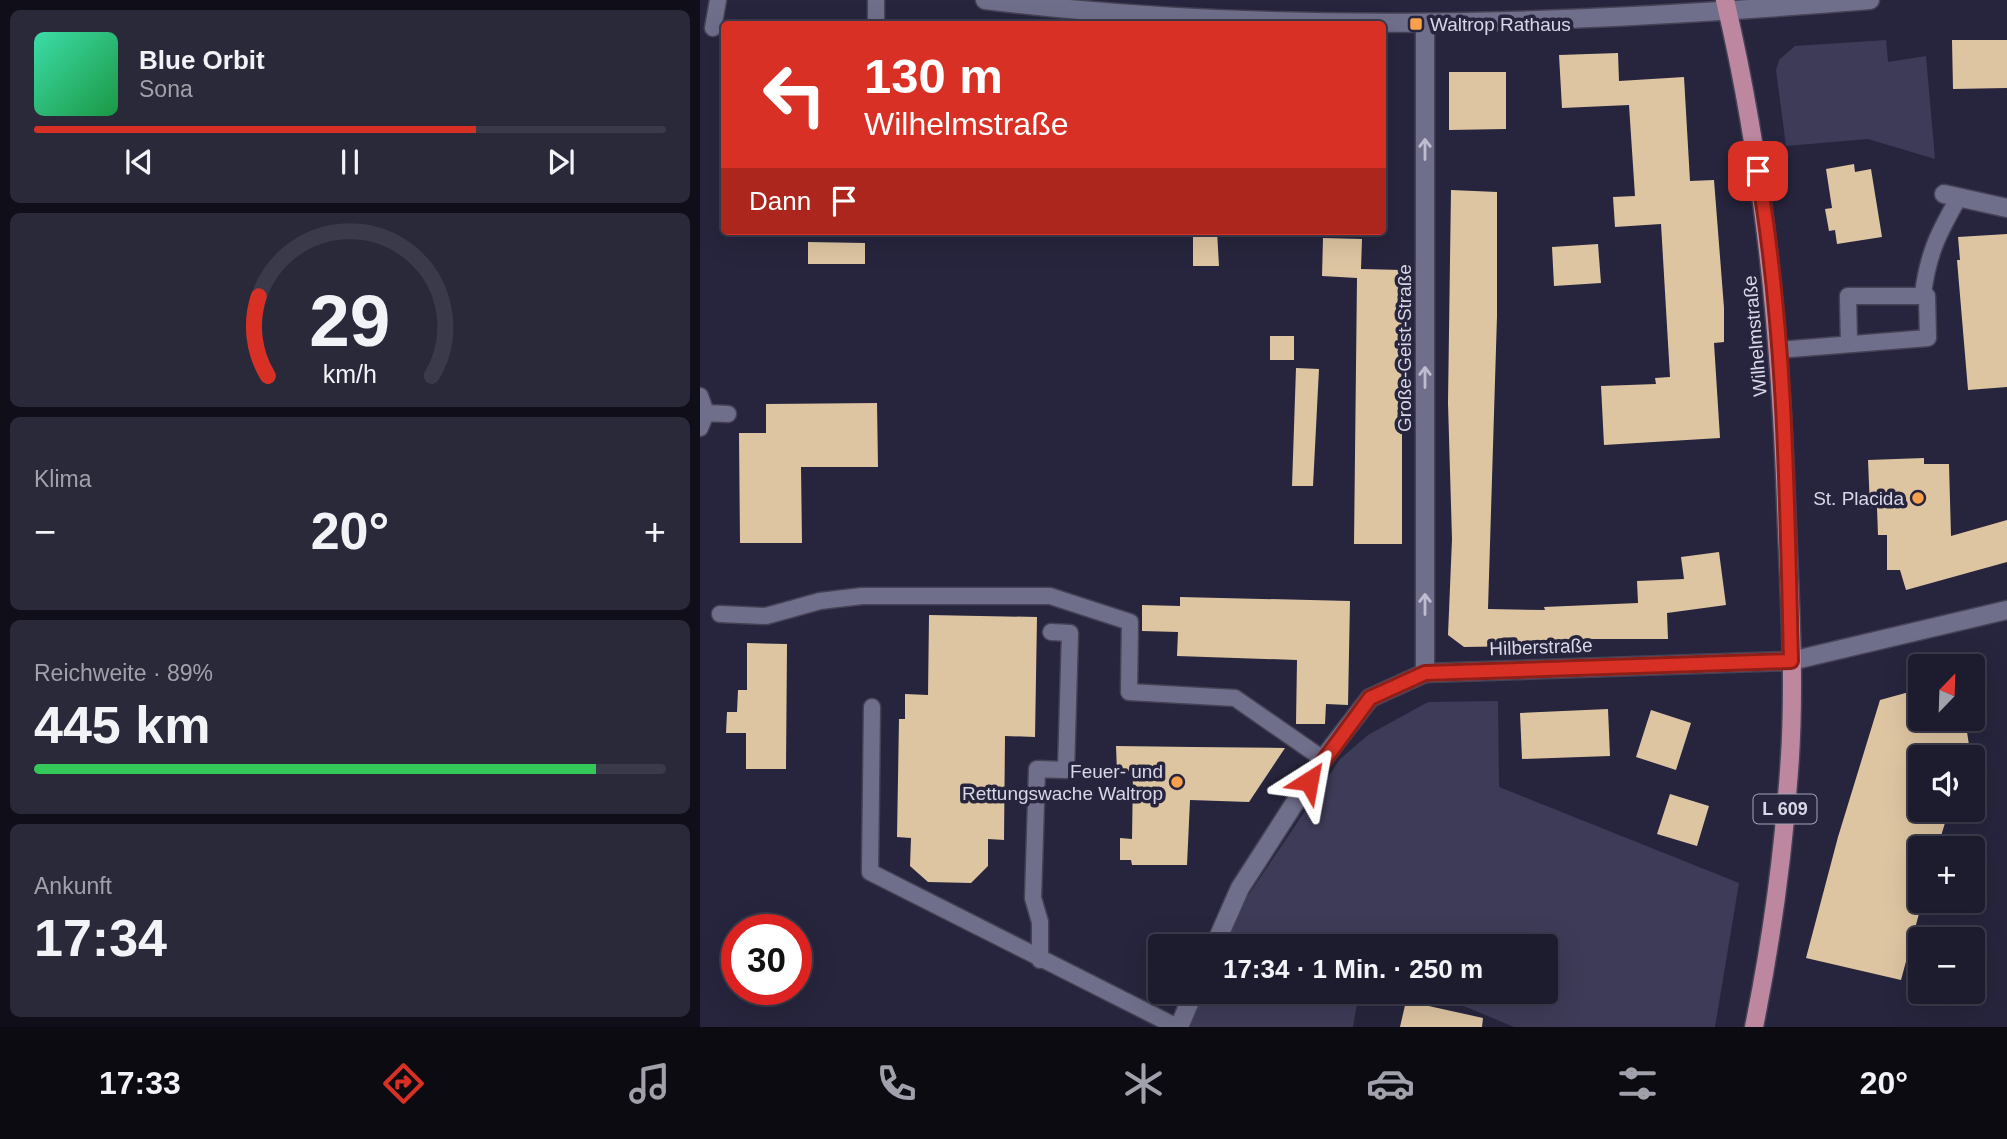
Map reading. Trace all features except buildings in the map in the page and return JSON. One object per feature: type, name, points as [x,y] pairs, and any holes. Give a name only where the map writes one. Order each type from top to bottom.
[{"type":"main road","name":"Wilhelmstraße","points":[[1726,5],[1765,215],[1782,389],[1791,661]]},
{"type":"main road","name":"L 609","points":[[1754,1027],[1768,957],[1789,770],[1791,661]]},
{"type":"street","points":[[985,0],[1094,13],[1335,21]]},
{"type":"street","points":[[1386,23],[1425,24],[1726,5],[1870,0]]},
{"type":"street","name":"Große-Geist-Straße","points":[[1425,24],[1425,673]]},
{"type":"street","points":[[1952,196],[2007,208]]},
{"type":"street","name":"Hilberstraße","points":[[1220,934],[1240,888],[1323,759],[1370,698],[1425,673],[1791,661],[2007,610]]},
{"type":"street","points":[[1178,1027],[1189,1004]]},
{"type":"lane","points":[[713,28],[718,0]]},
{"type":"lane","points":[[876,0],[876,21]]},
{"type":"lane","points":[[1777,351],[1928,338],[1927,299],[1923,294],[1927,262],[1952,196]]},
{"type":"lane","points":[[1849,343],[1848,296],[1923,294]]},
{"type":"lane","points":[[700,396],[703,420],[728,414]]},
{"type":"lane","points":[[720,614],[766,616],[820,601],[862,596],[1050,596],[1130,622],[1129,692],[1236,698],[1323,759]]},
{"type":"lane","points":[[1040,960],[1040,922],[1033,898],[1037,769],[1066,770],[1070,633],[1051,632]]},
{"type":"lane","points":[[872,707],[870,872],[1040,960],[1178,1027]]},
{"type":"shaded area","points":[[1886,40],[1888,62],[1926,56],[1935,159],[1868,139],[1786,146],[1776,70],[1779,60],[1795,46]]},
{"type":"shaded area","points":[[1498,701],[1499,787],[1739,883],[1715,1027],[1514,1027],[1459,1004],[1558,1004],[1558,934],[1228,934],[1237,912],[1340,759],[1368,735],[1428,702]]},
{"type":"shaded area","points":[[1198,1004],[1357,1004],[1353,1027],[1188,1027]]},
{"type":"place","name":"Waltrop Rathaus","points":[[1416,24]]},
{"type":"place","name":"St. Placida","points":[[1918,498]]},
{"type":"place","name":"Feuer- und Rettungswache Waltrop","points":[[1177,782]]},
{"type":"route","points":[[1309,781],[1370,698],[1425,673],[1480,669],[1791,661],[1782,389],[1765,215],[1758,171]]}]
